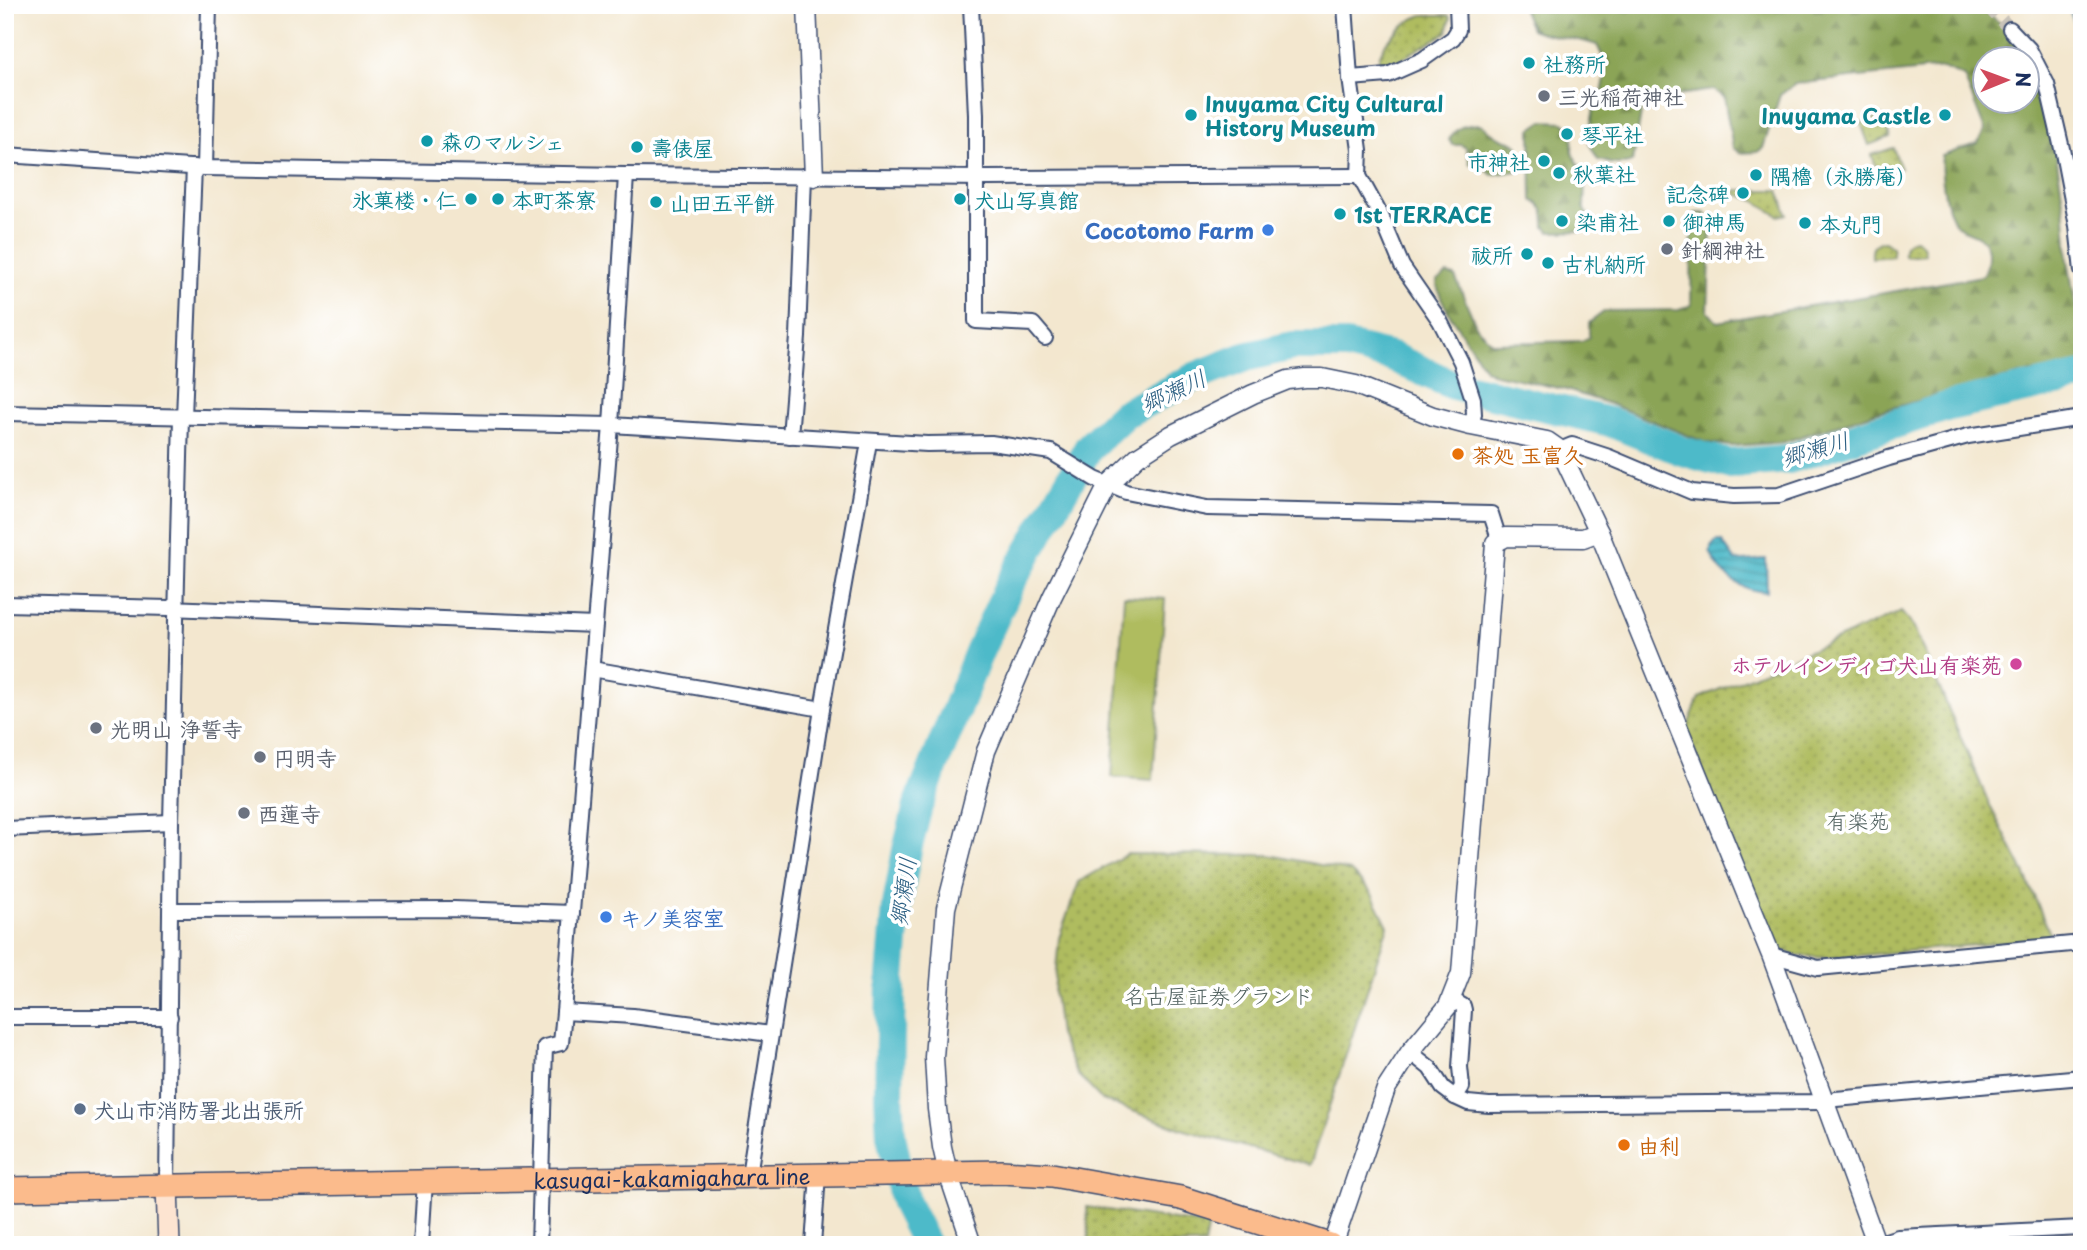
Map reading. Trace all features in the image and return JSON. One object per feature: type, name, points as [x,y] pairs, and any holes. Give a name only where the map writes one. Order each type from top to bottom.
[{"type":"main road","name":"kasugai-kakamigahara line","points":[[5,1189],[1002,1172],[1052,1175],[1141,1189],[1230,1212],[1332,1245]]},
{"type":"main road","points":[[167,1186],[169,1245]]},
{"type":"street","points":[[167,1186],[171,822],[182,417],[209,5]]},
{"type":"street","points":[[790,436],[809,177],[807,5]]},
{"type":"street","points":[[971,5],[976,177],[976,321],[1033,324],[1045,338]]},
{"type":"street","points":[[1345,5],[1350,78],[1360,150],[1359,176],[1381,216],[1402,266],[1440,321],[1461,362],[1473,399],[1471,426]]},
{"type":"street","points":[[1350,78],[1388,75],[1422,60],[1453,38],[1458,30],[1457,5]]},
{"type":"street","points":[[2010,29],[2029,49],[2047,84],[2077,226],[2082,271]]},
{"type":"street","points":[[5,155],[200,167],[626,175],[1359,176]]},
{"type":"street","points":[[539,1245],[545,1047],[561,1043],[564,1013],[611,425],[626,175]]},
{"type":"street","points":[[972,1245],[937,1173],[934,1057],[946,908],[986,751],[1101,482],[1171,435],[1253,394],[1288,380],[1322,378],[1356,385],[1433,416],[1547,441],[1560,450],[1599,532],[1771,955],[1877,1244],[1898,1237],[2082,1228]]},
{"type":"street","points":[[5,412],[611,425],[869,442],[991,443],[1051,452],[1101,482],[1151,499],[1207,508],[1491,514],[1499,539]]},
{"type":"street","points":[[1560,450],[1572,445],[1609,457],[1692,492],[1734,496],[1779,495],[1889,458],[1968,436],[2082,418]]},
{"type":"street","points":[[749,1175],[822,709],[869,442]]},
{"type":"street","points":[[1332,1245],[1377,1111],[1395,1072],[1448,1006],[1461,973],[1493,550],[1499,539],[1506,537],[1583,538],[1599,532]]},
{"type":"street","points":[[5,604],[177,608],[595,625]]},
{"type":"street","points":[[592,669],[822,709]]},
{"type":"street","points":[[5,829],[171,822]]},
{"type":"street","points":[[171,910],[454,909],[572,914]]},
{"type":"street","points":[[1771,955],[1818,968],[2082,943]]},
{"type":"street","points":[[1451,999],[1464,1010],[1460,1067],[1462,1087],[1455,1097]]},
{"type":"street","points":[[564,1013],[633,1016],[770,1034]]},
{"type":"street","points":[[5,1017],[170,1017]]},
{"type":"street","points":[[1410,1052],[1430,1068],[1443,1088],[1455,1097],[1468,1103],[1489,1105],[1825,1102],[2082,1077]]},
{"type":"street","points":[[813,1245],[818,1174]]},
{"type":"street","points":[[421,1245],[425,1181]]},
{"type":"green space","points":[[1521,5],[1977,5],[2001,24],[2020,46],[1972,46],[1972,97],[1964,77],[1943,68],[1795,84],[1780,95],[1763,148],[1757,152],[1740,153],[1733,148],[1724,97],[1713,90],[1656,98],[1642,107],[1633,161],[1616,164],[1598,160],[1589,143],[1594,107],[1602,94],[1606,73],[1605,61],[1597,45],[1531,29]]},
{"type":"green space","points":[[1423,15],[1448,15],[1451,18],[1447,32],[1396,62],[1381,66],[1378,63],[1380,55],[1388,41],[1401,28]]},
{"type":"green space","points":[[2042,100],[2056,153],[2068,260],[2075,302],[2082,319],[2082,365],[2029,373],[1974,386],[1884,410],[1784,442],[1732,446],[1704,442],[1610,404],[1563,389],[1491,373],[1485,369],[1464,338],[1438,289],[1437,281],[1447,274],[1455,276],[1477,328],[1493,343],[1582,341],[1589,337],[1589,323],[1605,311],[1679,310],[1691,305],[1692,221],[1695,213],[1706,213],[1711,226],[1708,312],[1717,322],[1982,276],[1988,262],[1987,247],[1980,237],[1958,226],[1953,220],[1942,179],[1942,156],[1978,143],[1985,130],[1979,116],[2042,116]]},
{"type":"green space","points":[[1882,116],[1890,137],[1869,145],[1861,123]]},
{"type":"green space","points":[[1543,121],[1564,122],[1573,131],[1572,152],[1585,176],[1584,207],[1588,216],[1588,228],[1583,231],[1550,232],[1545,227],[1542,208],[1532,200],[1531,129]]},
{"type":"green space","points":[[1480,124],[1498,137],[1518,146],[1518,171],[1492,175],[1479,164],[1470,164],[1466,148],[1453,145],[1449,140],[1461,127]]},
{"type":"green space","points":[[1893,148],[1901,168],[1879,176],[1872,155]]},
{"type":"green space","points":[[1736,190],[1779,190],[1787,214],[1779,216],[1754,200],[1736,194]]},
{"type":"green space","points":[[1916,239],[1923,245],[1925,254],[1904,256],[1906,244]]},
{"type":"green space","points":[[1884,241],[1892,247],[1893,256],[1872,258],[1874,246]]},
{"type":"green space","points":[[1124,596],[1165,599],[1153,780],[1112,777]]},
{"type":"green space","name":"有楽苑","points":[[1901,612],[1913,626],[1990,806],[2021,866],[2052,938],[1831,958],[1798,956],[1774,947],[1686,730],[1699,698]]},
{"type":"green space","name":"名古屋証券グランド","points":[[1127,854],[1270,855],[1350,871],[1371,892],[1388,926],[1310,1165],[1185,1130],[1102,1100],[1077,1074],[1059,1035],[1054,993],[1059,938],[1079,882]]},
{"type":"green space","points":[[1087,1207],[1208,1225],[1204,1245],[1089,1245]]},
{"type":"water","points":[[2067,5],[2082,5],[2082,40]]},
{"type":"water","points":[[1718,541],[1722,542],[1735,560],[1766,559],[1767,592],[1749,589],[1725,575],[1710,551]]},
{"type":"waterway","name":"郷瀬川","points":[[926,1245],[905,1203],[891,1135],[889,1096],[891,977],[897,906],[907,850],[918,806],[979,652],[1010,584],[1089,447],[1124,414],[1195,377],[1245,357],[1292,346],[1347,346],[1392,357],[1453,385],[1610,422],[1682,451],[1729,464],[1789,459],[1949,406],[2082,376]]},
{"type":"tunnel","points":[[1987,5],[2010,29]]},
{"type":"place","name":"社務所","points":[[1529,63]]},
{"type":"place","name":"三光稲荷神社","points":[[1544,96]]},
{"type":"place","name":"Inuyama City Cultural History Museum","points":[[1191,115]]},
{"type":"place","name":"Inuyama Castle","points":[[1945,115]]},
{"type":"place","name":"琴平社","points":[[1567,134]]},
{"type":"place","name":"森のマルシェ","points":[[427,141]]},
{"type":"place","name":"壽俵屋","points":[[637,147]]},
{"type":"place","name":"市神社","points":[[1544,161]]},
{"type":"place","name":"秋葉社","points":[[1559,173]]},
{"type":"place","name":"隅櫓（永勝庵）","points":[[1756,175]]},
{"type":"place","name":"記念碑","points":[[1743,193]]},
{"type":"place","name":"氷菓楼・仁","points":[[471,199]]},
{"type":"place","name":"本町茶寮","points":[[498,199]]},
{"type":"place","name":"犬山写真館","points":[[960,199]]},
{"type":"place","name":"山田五平餅","points":[[656,202]]},
{"type":"place","name":"1st TERRACE","points":[[1340,214]]},
{"type":"place","name":"染甫社","points":[[1562,221]]},
{"type":"place","name":"御神馬","points":[[1669,221]]},
{"type":"place","name":"本丸門","points":[[1805,223]]},
{"type":"place","name":"Cocotomo Farm","points":[[1268,230]]},
{"type":"place","name":"針綱神社","points":[[1667,249]]},
{"type":"place","name":"祓所","points":[[1527,254]]},
{"type":"place","name":"古札納所","points":[[1548,263]]},
{"type":"place","name":"茶処 玉富久","points":[[1458,454]]},
{"type":"place","name":"ホテルインディゴ犬山有楽苑","points":[[2016,664]]},
{"type":"place","name":"光明山 浄誓寺","points":[[96,728]]},
{"type":"place","name":"円明寺","points":[[260,757]]},
{"type":"place","name":"西蓮寺","points":[[244,813]]},
{"type":"place","name":"キノ美容室","points":[[606,917]]},
{"type":"place","name":"犬山市消防署北出張所","points":[[80,1109]]},
{"type":"place","name":"由利","points":[[1624,1145]]}]
